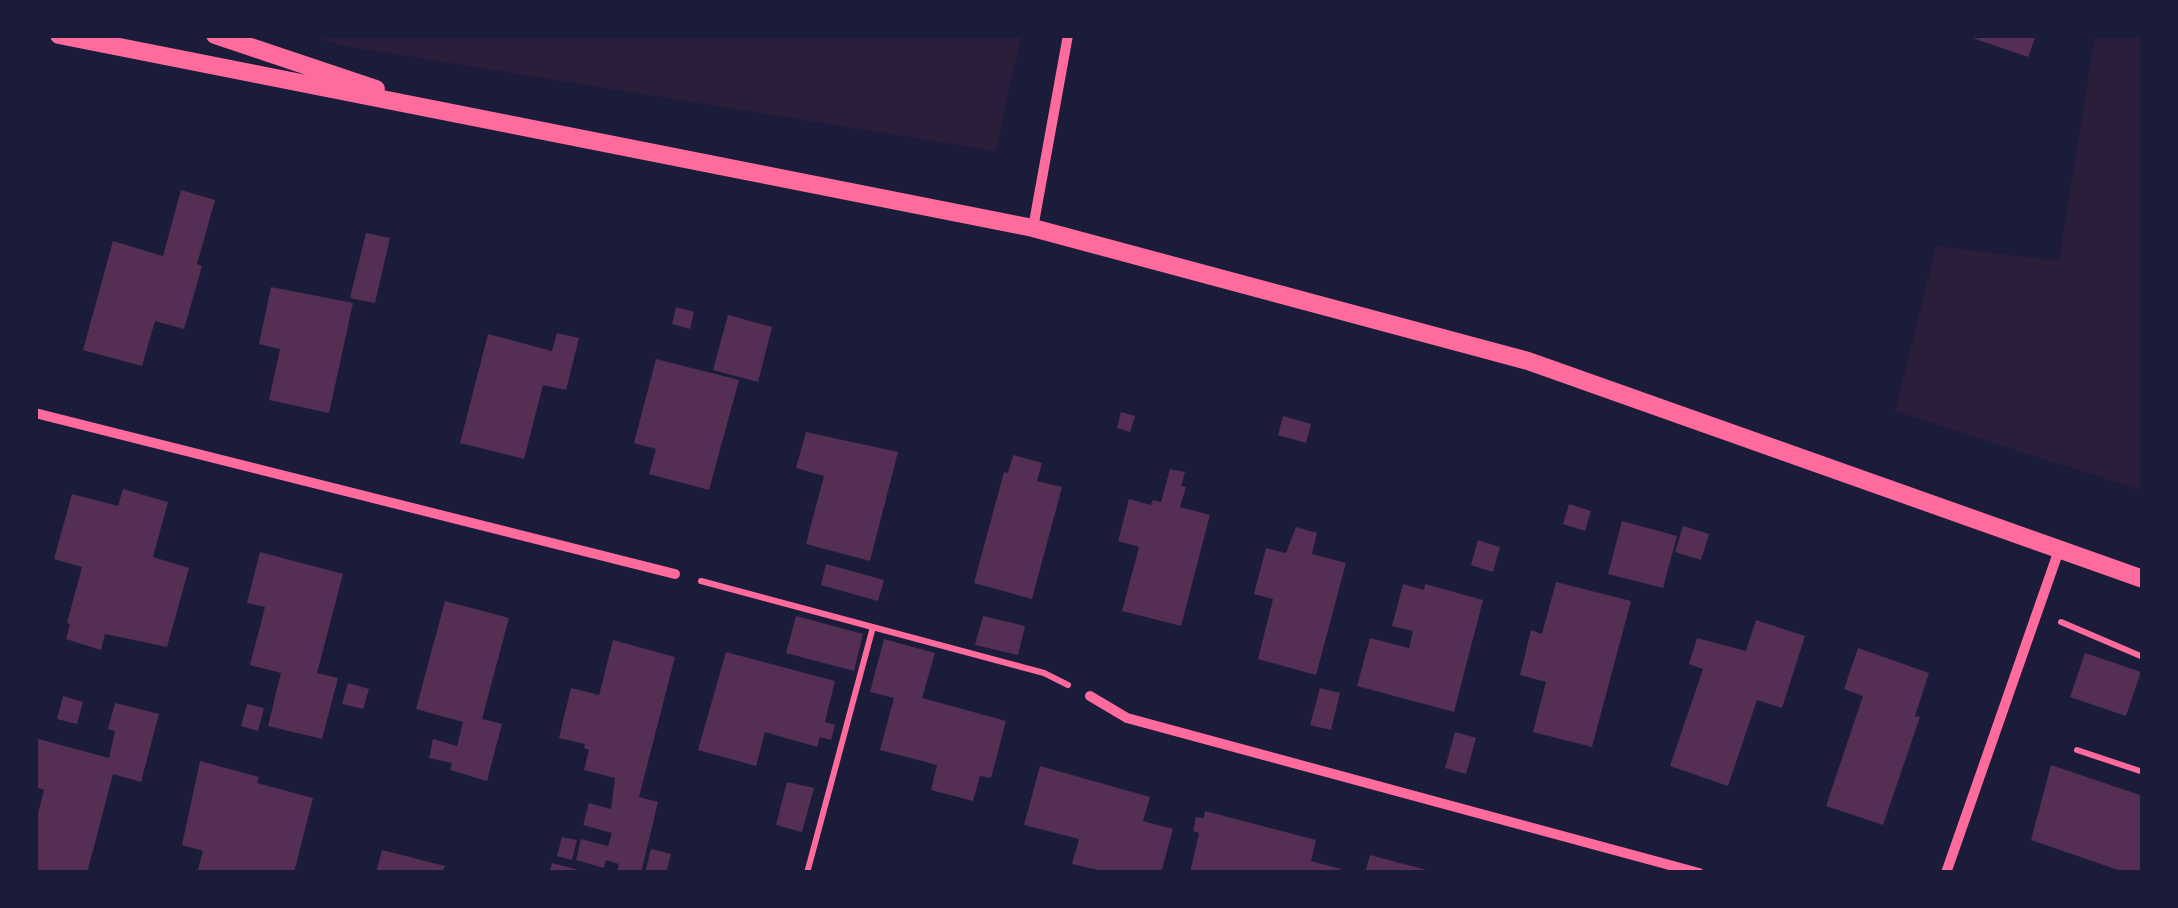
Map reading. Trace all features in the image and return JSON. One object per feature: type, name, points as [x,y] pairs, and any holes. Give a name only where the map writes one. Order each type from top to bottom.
[{"type":"street","points":[[59,35],[1033,228],[1528,361],[2143,579]]},
{"type":"street","points":[[216,35],[448,113]]},
{"type":"street","points":[[1033,228],[1068,35]]},
{"type":"street","points":[[35,413],[675,574]]},
{"type":"street","points":[[1946,873],[2058,550]]},
{"type":"street","points":[[1090,696],[1127,718],[1699,873]]},
{"type":"path","points":[[675,574],[1044,672],[1090,696]]},
{"type":"path","points":[[2037,612],[2143,657]]},
{"type":"path","points":[[807,873],[872,627]]},
{"type":"path","points":[[2077,750],[2143,772]]},
{"type":"shaded area","points":[[312,35],[1021,35],[996,151],[338,45]]},
{"type":"shaded area","points":[[2095,35],[2143,35],[2143,491],[1895,411],[1936,246],[2059,261]]},
{"type":"building","points":[[1964,35],[2036,35],[2028,57]]},
{"type":"building","points":[[181,190],[215,200],[184,329],[155,321],[142,366],[83,350],[113,241],[163,256]]},
{"type":"building","points":[[366,233],[390,238],[375,303],[350,298]]},
{"type":"building","points":[[271,287],[353,303],[329,413],[269,400],[280,349],[259,344]]},
{"type":"building","points":[[676,307],[694,312],[690,329],[672,324]]},
{"type":"building","points":[[728,315],[772,327],[758,382],[713,370]]},
{"type":"building","points":[[557,333],[579,338],[566,390],[543,385],[524,459],[460,443],[488,334],[552,351]]},
{"type":"building","points":[[656,359],[739,380],[709,490],[649,474],[656,449],[634,443]]},
{"type":"building","points":[[1121,412],[1135,416],[1130,432],[1117,428]]},
{"type":"building","points":[[1283,416],[1311,424],[1306,443],[1278,435]]},
{"type":"building","points":[[806,432],[898,452],[870,561],[806,544],[824,476],[796,468]]},
{"type":"building","points":[[1013,455],[1042,463],[1037,481],[1062,487],[1032,599],[974,583],[1004,472],[1008,473]]},
{"type":"building","points":[[1170,469],[1185,472],[1181,486],[1186,487],[1180,507],[1210,515],[1181,626],[1122,611],[1139,547],[1118,541],[1129,499],[1151,505],[1153,500],[1161,502]]},
{"type":"building","points":[[123,489],[168,502],[153,557],[189,568],[167,647],[105,634],[101,650],[66,639],[82,567],[54,559],[72,494],[118,506]]},
{"type":"building","points":[[1569,504],[1591,511],[1585,531],[1563,524]]},
{"type":"building","points":[[1622,521],[1677,536],[1663,588],[1608,574]]},
{"type":"building","points":[[1683,526],[1709,534],[1701,560],[1675,552]]},
{"type":"building","points":[[1296,527],[1317,533],[1312,554],[1346,563],[1316,675],[1258,659],[1273,599],[1254,594],[1266,548],[1286,553]]},
{"type":"building","points":[[1478,540],[1500,547],[1493,572],[1471,565]]},
{"type":"building","points":[[260,552],[343,574],[317,673],[338,678],[322,739],[268,726],[281,673],[250,665],[265,607],[247,603]]},
{"type":"building","points":[[826,564],[884,580],[878,601],[821,585]]},
{"type":"building","points":[[1556,582],[1631,601],[1592,747],[1533,732],[1546,682],[1520,675],[1531,630],[1542,634]]},
{"type":"building","points":[[1403,584],[1424,590],[1425,584],[1483,600],[1454,712],[1357,686],[1370,638],[1409,648],[1413,631],[1392,626]]},
{"type":"building","points":[[445,601],[509,618],[482,719],[502,724],[487,781],[450,770],[452,763],[429,758],[433,739],[457,746],[463,722],[416,709]]},
{"type":"building","points":[[796,616],[863,634],[854,671],[786,653]]},
{"type":"building","points":[[983,616],[1025,626],[1018,655],[975,645]]},
{"type":"building","points":[[1756,620],[1805,636],[1782,708],[1757,700],[1728,786],[1670,766],[1703,669],[1689,664],[1697,638],[1746,651]]},
{"type":"building","points":[[884,639],[935,653],[922,698],[1006,721],[991,778],[980,776],[973,801],[931,790],[937,765],[880,750],[894,698],[870,692]]},
{"type":"building","points":[[613,640],[675,657],[639,797],[658,802],[641,873],[617,873],[619,864],[606,860],[604,868],[576,860],[581,839],[608,846],[612,833],[583,825],[589,803],[611,809],[615,778],[584,770],[589,750],[584,748],[585,744],[559,738],[571,688],[599,695]]},
{"type":"building","points":[[1858,648],[1929,673],[1915,716],[1920,717],[1883,825],[1826,806],[1863,696],[1844,689]]},
{"type":"building","points":[[726,652],[835,681],[825,722],[835,725],[831,740],[820,737],[817,747],[765,732],[756,766],[698,750]]},
{"type":"building","points":[[2085,653],[2141,672],[2126,716],[2070,697]]},
{"type":"building","points":[[348,683],[369,689],[363,709],[342,704]]},
{"type":"building","points":[[1320,688],[1340,693],[1331,730],[1310,725]]},
{"type":"building","points":[[63,696],[83,702],[77,724],[57,719]]},
{"type":"building","points":[[115,703],[159,714],[141,782],[113,774],[87,873],[35,869],[35,825],[44,790],[35,787],[35,738],[109,758],[115,731],[108,729]]},
{"type":"building","points":[[247,704],[264,708],[258,731],[241,726]]},
{"type":"building","points":[[1455,732],[1476,738],[1466,774],[1445,768]]},
{"type":"building","points":[[200,761],[259,777],[257,783],[313,798],[294,873],[197,873],[203,851],[182,845]]},
{"type":"building","points":[[2051,765],[2143,796],[2143,873],[2127,873],[2031,840]]},
{"type":"building","points":[[1040,766],[1150,797],[1143,821],[1173,829],[1161,873],[1111,873],[1072,864],[1079,839],[1024,825]]},
{"type":"building","points":[[787,782],[814,788],[802,832],[776,825]]},
{"type":"building","points":[[1205,811],[1316,840],[1311,861],[1341,869],[1340,873],[1190,873],[1199,833],[1193,831],[1196,817],[1204,818]]},
{"type":"building","points":[[562,837],[577,840],[572,860],[557,856]]},
{"type":"building","points":[[651,849],[671,854],[666,873],[645,873]]},
{"type":"building","points":[[382,850],[445,866],[443,870],[450,873],[376,873]]},
{"type":"building","points":[[1370,855],[1434,872],[1434,873],[1365,873]]},
{"type":"building","points":[[552,863],[586,872],[586,873],[549,873]]}]
